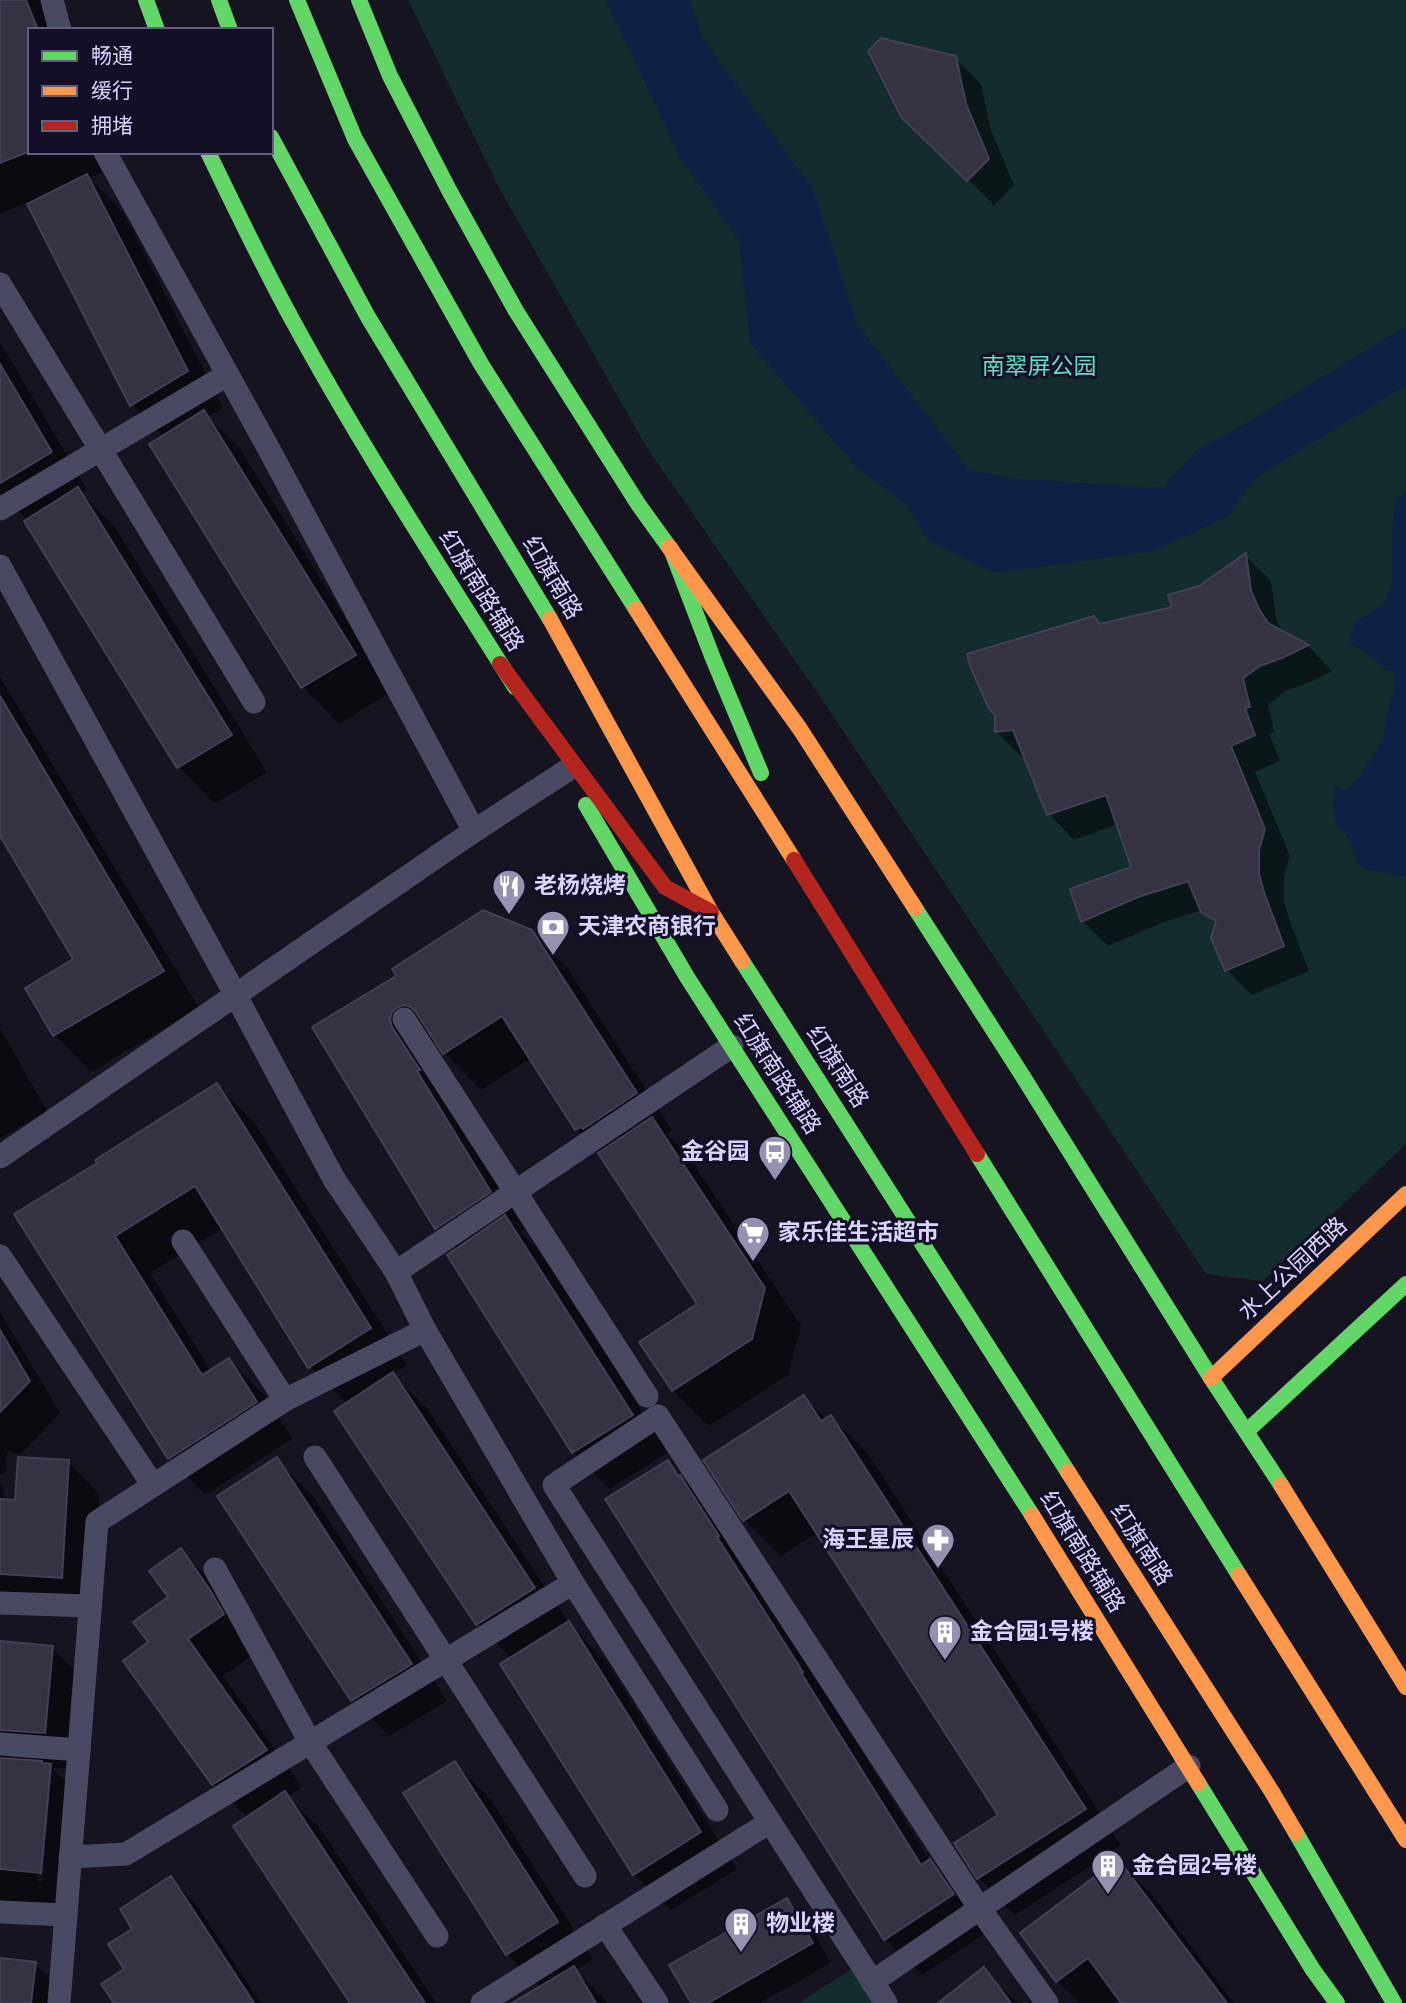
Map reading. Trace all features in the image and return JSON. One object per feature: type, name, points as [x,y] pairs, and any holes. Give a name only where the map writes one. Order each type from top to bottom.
[{"type":"main road","points":[[146,0],[156,28]]},
{"type":"main road","points":[[219,0],[229,28]]},
{"type":"main road","points":[[297,0],[355,139],[481,364],[804,875],[1406,1840]]},
{"type":"main road","points":[[359,0],[390,76],[516,311],[638,504],[786,707],[1022,1075],[1406,1687]]},
{"type":"main road","name":"红旗南路","points":[[273,141],[368,317],[564,642],[711,912],[1272,1793],[1394,2003]]},
{"type":"main road","name":"红旗南路辅路","points":[[209,154],[294,324],[404,511],[566,771],[687,976],[1011,1482],[1313,1970],[1337,2003]]},
{"type":"main road","points":[[671,549],[712,656],[804,875]]},
{"type":"main road","points":[[500,664],[665,887],[711,912]]},
{"type":"main road","name":"水上公园西路","points":[[1211,1378],[1406,1194]]},
{"type":"main road","points":[[1247,1431],[1406,1284]]},
{"type":"street","points":[[51,0],[59,28]]},
{"type":"street","points":[[106,154],[474,831]]},
{"type":"street","points":[[0,284],[254,702]]},
{"type":"street","points":[[0,509],[227,374]]},
{"type":"street","points":[[0,566],[334,1179],[396,1272],[425,1330],[573,1583],[717,1811]]},
{"type":"street","points":[[0,1157],[474,831],[566,771]]},
{"type":"street","points":[[404,1019],[647,1396]]},
{"type":"street","points":[[396,1272],[732,1046]]},
{"type":"street","points":[[183,1241],[285,1400]]},
{"type":"street","points":[[0,1256],[153,1485]]},
{"type":"street","points":[[59,2003],[97,1522],[285,1400],[425,1330]]},
{"type":"street","points":[[886,2003],[554,1485],[658,1416],[980,1909],[1047,2003]]},
{"type":"street","points":[[316,1457],[585,1876]]},
{"type":"street","points":[[215,1569],[310,1742],[436,1936]]},
{"type":"street","points":[[70,1857],[126,1854],[573,1583]]},
{"type":"street","points":[[0,1603],[90,1606]]},
{"type":"street","points":[[0,1744],[79,1750]]},
{"type":"street","points":[[872,1982],[1189,1766]]},
{"type":"street","points":[[482,2003],[770,1822]]},
{"type":"street","points":[[0,1912],[66,1915]]},
{"type":"street","points":[[606,1925],[657,2003]]},
{"type":"green space","name":"南翠屏公园","points":[[408,0],[1406,0],[1406,1144],[1263,1281],[1206,1274],[821,698],[647,448],[498,186]]},
{"type":"green space","points":[[852,1969],[873,2003],[798,2003]]},
{"type":"water","points":[[606,0],[689,0],[703,39],[814,191],[857,324],[969,470],[1014,479],[1163,488],[1196,450],[1230,433],[1406,326],[1406,385],[1254,479],[1228,516],[1153,551],[993,573],[929,541],[905,503],[856,467],[750,343],[739,240],[681,159]]},
{"type":"water","points":[[1406,489],[1406,877],[1358,865],[1349,839],[1335,821],[1333,803],[1335,786],[1342,791],[1358,780],[1384,738],[1385,720],[1394,690],[1393,671],[1387,671],[1365,651],[1352,645],[1350,635],[1355,622],[1383,605],[1392,586],[1395,503]]},
{"type":"building","points":[[0,0],[26,0],[37,28],[28,28],[28,152],[0,163]]},
{"type":"building","points":[[881,38],[956,56],[966,104],[989,159],[967,181],[901,117],[868,51]]},
{"type":"building","points":[[87,174],[188,371],[130,406],[27,204]]},
{"type":"building","points":[[0,364],[52,452],[0,483]]},
{"type":"building","points":[[204,410],[356,655],[301,688],[149,444]]},
{"type":"building","points":[[78,487],[232,735],[177,768],[24,521]]},
{"type":"building","points":[[1246,553],[1251,591],[1268,623],[1309,645],[1260,666],[1243,678],[1250,707],[1245,708],[1255,735],[1231,746],[1265,829],[1259,850],[1259,874],[1284,946],[1225,971],[1211,938],[1216,921],[1201,912],[1188,881],[1138,897],[1081,922],[1070,889],[1131,867],[1106,795],[1047,815],[1013,730],[995,732],[995,715],[989,709],[967,654],[1094,616],[1100,624],[1172,607],[1168,595],[1199,586]]},
{"type":"building","points":[[0,696],[164,971],[53,1036],[25,988],[73,959],[0,836]]},
{"type":"building","points":[[483,910],[532,930],[637,1093],[583,1129],[581,1127],[575,1130],[502,1016],[443,1054],[411,1007],[404,1005],[396,1008],[390,1019],[392,1027],[491,1192],[435,1229],[312,1027],[396,976],[392,969]]},
{"type":"building","points":[[217,1083],[371,1328],[308,1368],[195,1186],[115,1236],[202,1375],[229,1358],[257,1402],[168,1459],[14,1214],[97,1163],[95,1160]]},
{"type":"building","points":[[652,1117],[765,1288],[752,1339],[672,1391],[639,1342],[697,1304],[598,1153]]},
{"type":"building","points":[[505,1215],[633,1415],[572,1453],[447,1255]]},
{"type":"building","points":[[0,1330],[30,1381],[0,1412]]},
{"type":"building","points":[[393,1372],[535,1588],[476,1625],[334,1411]]},
{"type":"building","name":"金合园1号楼","points":[[804,1395],[821,1421],[831,1415],[1086,1809],[977,1879],[954,1843],[998,1815],[789,1491],[743,1521],[703,1460]]},
{"type":"building","points":[[18,1457],[69,1460],[62,1578],[0,1574],[0,1499],[15,1500]]},
{"type":"building","points":[[277,1457],[412,1664],[351,1701],[217,1496]]},
{"type":"building","points":[[668,1460],[719,1536],[717,1537],[921,1865],[930,1859],[954,1894],[884,1940],[605,1499]]},
{"type":"building","points":[[181,1548],[224,1614],[188,1639],[267,1750],[212,1785],[123,1661],[148,1642],[133,1622],[168,1597],[149,1571]]},
{"type":"building","points":[[569,1621],[701,1832],[633,1875],[500,1664]]},
{"type":"building","points":[[0,1641],[53,1646],[45,1733],[0,1730]]},
{"type":"building","points":[[0,1758],[51,1764],[41,1873],[0,1869]]},
{"type":"building","points":[[455,1761],[558,1922],[506,1955],[403,1793]]},
{"type":"building","points":[[285,1791],[425,2003],[350,2003],[233,1826]]},
{"type":"building","name":"金合园2号楼","points":[[1118,1859],[1227,2003],[1121,2003],[1088,1958],[1056,1982],[1020,1933]]},
{"type":"building","points":[[171,1876],[254,2003],[114,2003],[101,1984],[124,1969],[108,1944],[132,1929],[120,1909]]},
{"type":"building","name":"物业楼","points":[[787,1898],[813,1943],[708,2003],[691,2003],[669,1965]]},
{"type":"building","points":[[0,1958],[36,1962],[31,2003],[0,2003]]},
{"type":"building","points":[[574,1966],[596,2003],[512,2003]]},
{"type":"building","points":[[984,1967],[1011,2003],[938,2003]]},
{"type":"traffic: fast","points":[[146,0],[156,28]]},
{"type":"traffic: fast","points":[[219,0],[229,28]]},
{"type":"traffic: fast","points":[[297,0],[355,139],[481,364],[636,609]]},
{"type":"traffic: fast","points":[[359,0],[390,76],[516,311],[638,504],[669,547]]},
{"type":"traffic: fast","points":[[273,141],[368,317],[550,619]]},
{"type":"traffic: fast","points":[[209,154],[271,281],[320,370],[515,687]]},
{"type":"traffic: fast","points":[[671,549],[761,773]]},
{"type":"traffic: fast","points":[[586,805],[687,977],[1032,1515]]},
{"type":"traffic: fast","points":[[915,908],[1281,1485]]},
{"type":"traffic: fast","points":[[742,961],[1068,1472]]},
{"type":"traffic: fast","points":[[977,1154],[1239,1575]]},
{"type":"traffic: fast","points":[[1247,1431],[1406,1284]]},
{"type":"traffic: fast","points":[[1198,1783],[1313,1970],[1337,2003]]},
{"type":"traffic: fast","points":[[1296,1833],[1394,2003]]},
{"type":"traffic: slow","points":[[669,547],[800,729],[915,908]]},
{"type":"traffic: slow","points":[[636,609],[794,860]]},
{"type":"traffic: slow","points":[[550,619],[711,912],[742,961]]},
{"type":"traffic: slow","points":[[1211,1378],[1406,1194]]},
{"type":"traffic: slow","points":[[1068,1472],[1296,1833]]},
{"type":"traffic: slow","points":[[1281,1485],[1406,1687]]},
{"type":"traffic: slow","points":[[1032,1515],[1198,1783]]},
{"type":"traffic: slow","points":[[1239,1575],[1406,1840]]},
{"type":"traffic: jam","points":[[500,664],[665,887],[711,912]]},
{"type":"traffic: jam","points":[[794,860],[977,1154]]},
{"type":"place","name":"老杨烧烤","points":[[509,916]]},
{"type":"place","name":"天津农商银行","points":[[553,957]]},
{"type":"place","name":"金谷园","points":[[775,1182]]},
{"type":"place","name":"家乐佳生活超市","points":[[753,1263]]},
{"type":"place","name":"海王星辰","points":[[938,1570]]},
{"type":"place","name":"金合园1号楼","points":[[945,1662]]},
{"type":"place","name":"金合园2号楼","points":[[1108,1896]]},
{"type":"place","name":"物业楼","points":[[741,1954]]}]
